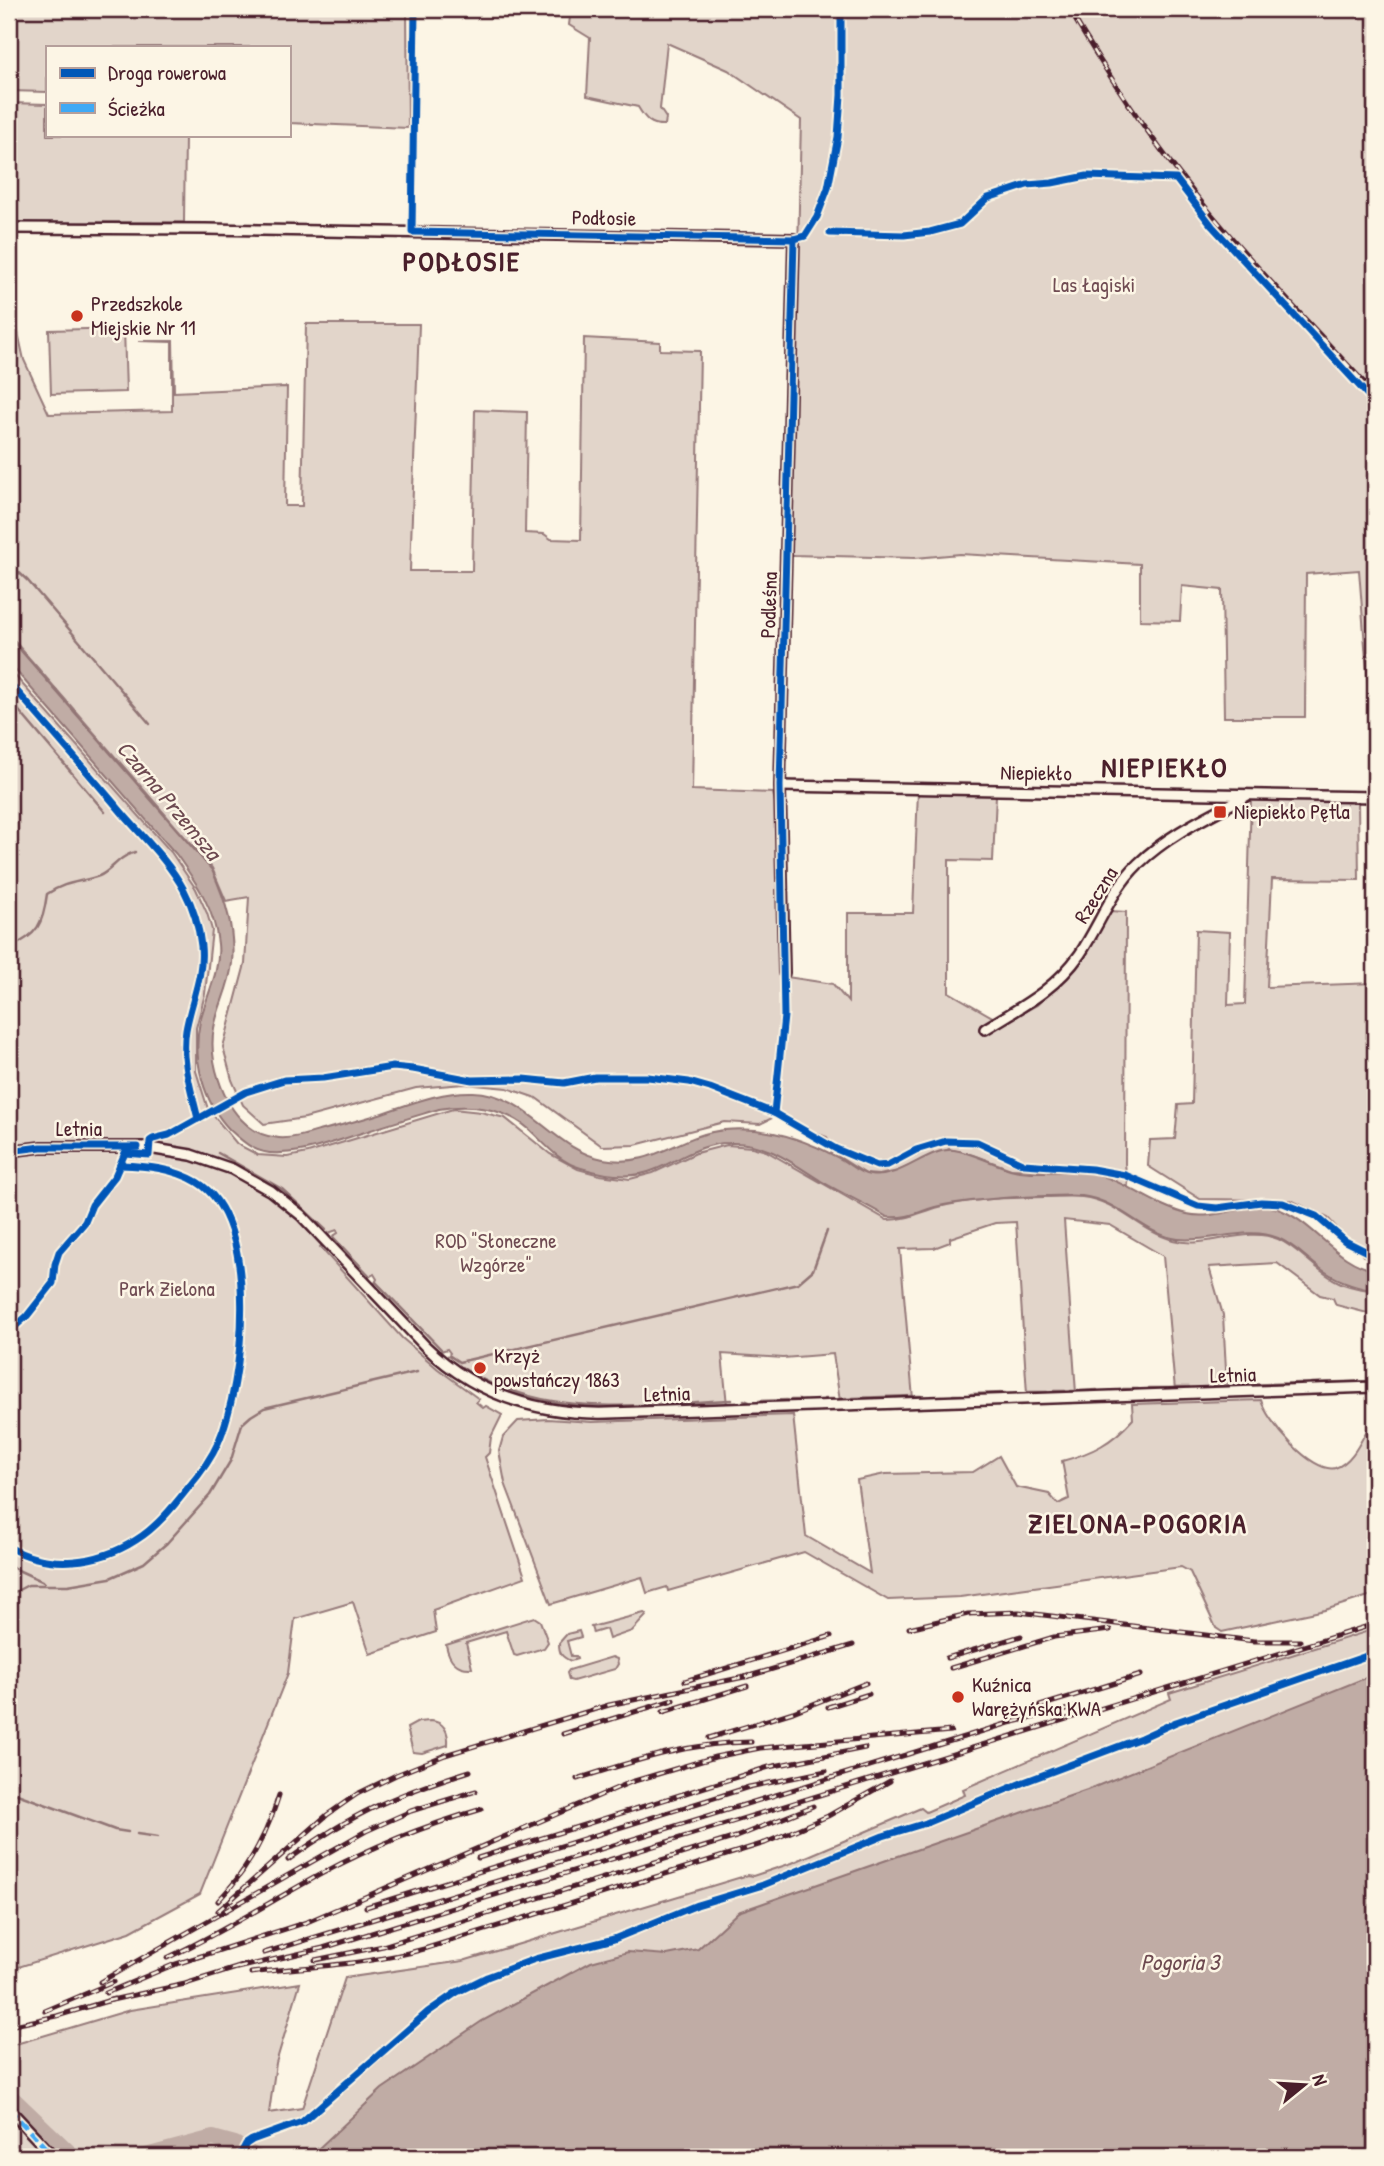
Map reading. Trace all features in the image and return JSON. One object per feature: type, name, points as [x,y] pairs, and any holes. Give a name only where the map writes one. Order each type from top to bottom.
[{"type":"street","name":"Podłosie","points":[[9,228],[794,239]]},
{"type":"street","name":"Podleśna","points":[[784,973],[780,786],[794,239]]},
{"type":"street","name":"Niepiekło","points":[[780,786],[1375,797]]},
{"type":"street","name":"Rzeczna","points":[[985,1029],[1030,1004],[1071,965],[1123,883],[1152,850],[1249,794]]},
{"type":"street","name":"Letnia","points":[[9,1151],[41,1147],[143,1147],[191,1155],[232,1169],[271,1191],[295,1210],[447,1366],[495,1394],[551,1411],[608,1413],[1375,1387]]},
{"type":"street","points":[[9,2109],[54,2157]]},
{"type":"green space","points":[[9,9],[407,9],[408,128],[290,123],[290,46],[46,46],[46,92],[9,91]]},
{"type":"green space","name":"Las Łagiski","points":[[571,9],[1375,9],[1375,683],[1368,684],[1359,570],[1306,574],[1305,717],[1224,717],[1222,590],[1182,586],[1180,621],[1140,620],[1140,564],[960,554],[915,558],[791,555],[801,120],[728,70],[667,43],[660,109],[666,118],[665,125],[649,121],[638,107],[587,96],[590,38],[569,25]]},
{"type":"green space","points":[[9,103],[46,104],[46,136],[185,136],[184,222],[9,223]]},
{"type":"green space","points":[[9,291],[24,360],[49,414],[172,411],[172,342],[139,341],[173,341],[174,392],[287,387],[285,506],[302,506],[306,324],[419,324],[410,571],[472,571],[475,410],[527,412],[525,533],[544,534],[551,539],[581,540],[584,338],[660,342],[660,350],[700,351],[692,790],[773,793],[778,816],[780,976],[833,984],[848,1002],[848,913],[913,913],[918,791],[996,795],[993,861],[949,860],[949,992],[1003,1023],[1037,1005],[1067,975],[1110,911],[1126,912],[1125,1164],[1128,1187],[1091,1173],[1011,1169],[949,1149],[898,1171],[879,1175],[866,1174],[839,1157],[827,1137],[774,1117],[760,1124],[724,1122],[635,1145],[602,1146],[536,1098],[507,1088],[464,1084],[416,1088],[305,1118],[264,1124],[243,1105],[232,1080],[223,1047],[245,964],[249,897],[226,901],[212,868],[9,635]]},
{"type":"green space","points":[[124,328],[126,392],[51,394],[49,330]]},
{"type":"green space","points":[[9,669],[171,852],[196,889],[212,930],[205,994],[196,1028],[196,1071],[208,1109],[237,1144],[258,1155],[287,1157],[308,1153],[453,1109],[505,1118],[550,1154],[578,1169],[630,1179],[653,1173],[696,1153],[727,1145],[752,1147],[766,1151],[887,1220],[978,1200],[1077,1197],[1107,1204],[1161,1236],[1173,1240],[1199,1242],[1265,1235],[1286,1243],[1331,1278],[1352,1287],[1375,1291],[1375,1315],[1336,1305],[1333,1298],[1320,1295],[1277,1263],[1209,1267],[1223,1315],[1227,1388],[1175,1390],[1163,1256],[1110,1225],[1064,1220],[1076,1393],[1027,1394],[1016,1222],[995,1223],[950,1238],[950,1242],[934,1248],[900,1249],[913,1399],[840,1401],[833,1354],[783,1358],[722,1354],[727,1405],[611,1410],[582,1408],[525,1399],[498,1390],[499,1387],[476,1376],[481,1368],[479,1366],[474,1375],[462,1367],[460,1369],[446,1358],[450,1353],[447,1349],[438,1352],[374,1285],[377,1279],[374,1274],[367,1278],[330,1238],[338,1233],[337,1230],[328,1233],[330,1236],[320,1247],[402,1338],[479,1399],[476,1402],[483,1408],[486,1406],[502,1415],[491,1437],[489,1453],[485,1457],[525,1577],[433,1610],[436,1632],[370,1654],[353,1602],[295,1619],[288,1673],[200,1894],[130,1932],[9,1970]]},
{"type":"green space","points":[[1251,797],[1358,802],[1359,880],[1272,879],[1267,987],[1375,983],[1375,1258],[1363,1256],[1328,1218],[1291,1200],[1200,1199],[1148,1166],[1150,1140],[1175,1139],[1178,1105],[1192,1104],[1196,930],[1230,932],[1228,1005],[1245,1004]]},
{"type":"green space","points":[[1261,1400],[1271,1420],[1291,1444],[1314,1463],[1325,1468],[1335,1468],[1346,1462],[1367,1430],[1375,1434],[1375,1594],[1325,1610],[1222,1632],[1216,1628],[1190,1572],[1181,1567],[960,1597],[888,1600],[804,1552],[668,1591],[667,1587],[647,1593],[642,1577],[551,1604],[505,1483],[499,1451],[503,1437],[518,1421],[548,1419],[592,1422],[793,1415],[806,1536],[870,1573],[857,1480],[885,1474],[973,1472],[999,1456],[1016,1487],[1049,1494],[1058,1504],[1069,1499],[1062,1461],[1092,1451],[1117,1435],[1133,1419],[1132,1404]]},
{"type":"green space","points":[[644,1613],[646,1616],[632,1631],[609,1639],[606,1629],[593,1633],[591,1627]]},
{"type":"green space","points":[[534,1617],[540,1621],[548,1642],[544,1648],[514,1655],[506,1631],[466,1643],[472,1668],[458,1665],[449,1655],[446,1645]]},
{"type":"green space","name":"Pogoria 3","points":[[1375,1629],[1375,2157],[59,2157],[9,2104],[9,2046],[130,2010],[300,1983],[276,2063],[269,2113],[302,2108],[345,1978],[463,1961],[792,1863],[921,1808],[926,1812],[965,1795],[963,1789],[1171,1699],[1169,1693]]},
{"type":"green space","points":[[579,1631],[581,1637],[567,1641],[571,1656],[576,1656],[577,1659],[571,1661],[561,1654],[559,1643],[567,1634]]},
{"type":"green space","points":[[612,1657],[617,1659],[615,1669],[569,1680],[569,1670]]},
{"type":"green space","points":[[435,1721],[445,1728],[448,1745],[422,1753],[413,1752],[407,1728],[418,1722]]},
{"type":"green space","points":[[9,2114],[48,2157],[9,2157]]},
{"type":"water","points":[[9,637],[212,870],[228,916],[233,951],[229,980],[214,1028],[215,1066],[230,1104],[245,1123],[260,1134],[279,1138],[295,1137],[434,1097],[473,1092],[492,1095],[509,1102],[569,1145],[585,1154],[603,1159],[621,1161],[651,1156],[707,1133],[739,1129],[796,1139],[824,1150],[870,1175],[892,1173],[934,1153],[954,1150],[1020,1171],[1092,1173],[1187,1214],[1210,1215],[1255,1207],[1275,1208],[1301,1222],[1348,1259],[1375,1270],[1375,1290],[1337,1279],[1294,1247],[1266,1234],[1178,1239],[1154,1231],[1109,1204],[1082,1196],[981,1200],[944,1205],[904,1217],[887,1217],[829,1186],[778,1154],[742,1143],[709,1146],[636,1175],[599,1173],[566,1162],[530,1130],[510,1117],[475,1107],[439,1109],[303,1150],[273,1153],[253,1148],[230,1130],[221,1119],[207,1093],[199,1065],[200,1021],[218,954],[216,931],[209,908],[176,854],[9,663]]},
{"type":"water","name":"Pogoria 3","points":[[1375,1674],[1375,2157],[316,2157],[320,2147],[382,2089],[482,2021],[591,1962],[628,1952],[667,1955],[698,1949],[738,1912],[1087,1790]]},
{"type":"waterway","points":[[9,563],[28,581],[150,724]]},
{"type":"waterway","points":[[9,699],[105,812]]},
{"type":"waterway","points":[[9,948],[33,933],[41,921],[47,894],[67,884],[99,876],[135,852]]},
{"type":"waterway","points":[[218,1153],[282,1189],[326,1230]]},
{"type":"waterway","points":[[450,1356],[459,1362],[798,1283],[813,1270],[827,1231]]},
{"type":"waterway","points":[[334,1238],[370,1276]]},
{"type":"waterway","points":[[376,1282],[441,1349]]},
{"type":"waterway","points":[[9,1595],[28,1585],[68,1585],[110,1578],[144,1563],[167,1543],[210,1495],[231,1460],[242,1424],[264,1408],[417,1372]]},
{"type":"waterway","points":[[1311,1383],[1375,1381]]},
{"type":"waterway","points":[[1243,1385],[1300,1383]]},
{"type":"waterway","points":[[1212,1386],[1234,1385]]},
{"type":"waterway","points":[[501,1386],[527,1396],[584,1405],[732,1400]]},
{"type":"waterway","points":[[1176,1387],[1189,1387]]},
{"type":"waterway","points":[[1149,1388],[1174,1388]]},
{"type":"waterway","points":[[1123,1389],[1138,1389]]},
{"type":"waterway","points":[[1078,1391],[1097,1390]]},
{"type":"waterway","points":[[1054,1391],[1065,1391]]},
{"type":"waterway","points":[[1027,1392],[1047,1392]]},
{"type":"waterway","points":[[971,1394],[1005,1393]]},
{"type":"waterway","points":[[953,1395],[962,1395]]},
{"type":"waterway","points":[[853,1398],[913,1396]]},
{"type":"waterway","points":[[916,1396],[921,1396]]},
{"type":"waterway","points":[[840,1399],[846,1398]]},
{"type":"waterway","points":[[824,1399],[835,1399]]},
{"type":"waterway","points":[[744,1400],[749,1402]]},
{"type":"waterway","points":[[759,1401],[787,1400]]},
{"type":"waterway","points":[[791,1400],[799,1400]]},
{"type":"waterway","points":[[9,1566],[44,1582]]},
{"type":"waterway","points":[[9,1791],[115,1830],[128,1832]]},
{"type":"waterway","points":[[137,1834],[158,1837]]},
{"type":"waterway","points":[[9,2095],[74,2157]]},
{"type":"waterway","points":[[142,2157],[213,2138],[235,2144],[256,2157]]},
{"type":"railway","points":[[1069,9],[1128,103],[1194,193],[1260,270],[1375,394]]},
{"type":"railway","points":[[909,1628],[968,1614],[1019,1612],[1254,1641],[1300,1641]]},
{"type":"railway","points":[[238,1968],[323,1948],[1375,1624]]},
{"type":"railway","points":[[951,1668],[1054,1637],[1110,1630]]},
{"type":"railway","points":[[685,1681],[831,1636]]},
{"type":"railway","points":[[947,1658],[1021,1636]]},
{"type":"railway","points":[[746,1677],[853,1645]]},
{"type":"railway","points":[[218,1911],[327,1815],[357,1794],[396,1775],[445,1755],[609,1705],[754,1675]]},
{"type":"railway","points":[[1040,1706],[1141,1675]]},
{"type":"railway","points":[[709,1738],[793,1712],[866,1683]]},
{"type":"railway","points":[[663,1712],[747,1686]]},
{"type":"railway","points":[[828,1707],[869,1694]]},
{"type":"railway","points":[[563,1734],[673,1700]]},
{"type":"railway","points":[[264,1953],[1009,1723],[1075,1708]]},
{"type":"railway","points":[[106,1993],[173,1965],[307,1922],[631,1782],[715,1757],[760,1748],[951,1731]]},
{"type":"railway","points":[[577,1779],[641,1759],[685,1749],[751,1742]]},
{"type":"railway","points":[[478,1858],[769,1767],[865,1748]]},
{"type":"railway","points":[[288,1860],[333,1830],[375,1807],[419,1788],[470,1771]]},
{"type":"railway","points":[[366,1907],[749,1787],[826,1771]]},
{"type":"railway","points":[[251,1973],[360,1962],[424,1949],[765,1843],[828,1816],[890,1781]]},
{"type":"railway","points":[[100,1982],[366,1831],[411,1811],[476,1791]]},
{"type":"railway","points":[[218,1901],[255,1852],[279,1795]]},
{"type":"railway","points":[[315,1960],[383,1946],[736,1837],[813,1806]]},
{"type":"railway","points":[[167,1958],[361,1854],[421,1829],[482,1809]]},
{"type":"railway","points":[[107,2001],[185,1984],[246,1965]]},
{"type":"railway","points":[[45,2011],[113,1982]]},
{"type":"railway","points":[[9,2026],[57,2016],[114,1999]]},
{"type":"marked path","points":[[9,2109],[54,2157]]},
{"type":"cycle path","points":[[415,9],[412,232],[794,239],[805,236],[817,217],[828,188],[838,137],[841,9]]},
{"type":"cycle path","points":[[830,233],[904,235],[930,232],[960,224],[988,198],[1027,185],[1087,176],[1176,179],[1212,226],[1375,403]]},
{"type":"cycle path","points":[[774,1113],[784,1016],[780,786],[794,239]]},
{"type":"cycle path","points":[[9,682],[164,860],[190,903],[199,932],[201,957],[199,978],[186,1030],[185,1052],[198,1119]]},
{"type":"cycle path","points":[[9,1332],[27,1316],[53,1283],[59,1252],[85,1222],[92,1205],[115,1176],[125,1153],[149,1155],[150,1141],[153,1139],[169,1135],[246,1092],[284,1080],[323,1078],[393,1067],[472,1080],[524,1079],[564,1083],[595,1077],[648,1077],[689,1082],[774,1113],[836,1149],[877,1166],[888,1165],[916,1150],[946,1141],[977,1142],[1024,1164],[1092,1169],[1125,1175],[1198,1206],[1217,1208],[1261,1202],[1283,1203],[1316,1216],[1345,1241],[1375,1256]]},
{"type":"cycle path","points":[[9,1151],[41,1147],[138,1147]]},
{"type":"cycle path","points":[[9,1547],[40,1559],[73,1561],[106,1554],[136,1540],[164,1516],[200,1472],[218,1443],[227,1416],[235,1383],[242,1305],[239,1266],[231,1231],[218,1202],[197,1182],[169,1171],[120,1165]]},
{"type":"cycle path","points":[[239,2157],[246,2144],[252,2140],[302,2122],[428,2012],[457,1992],[487,1977],[535,1959],[614,1939],[697,1905],[763,1885],[883,1836],[926,1823],[1176,1722],[1375,1653]]},
{"type":"place","name":"Przedszkole Miejskie Nr 11","points":[[77,316]]},
{"type":"place","name":"Niepiekło Pętla","points":[[1220,812]]},
{"type":"place","name":"Krzyż powstańczy 1863","points":[[480,1368]]},
{"type":"place","name":"Kuźnica Warężyńska KWA","points":[[958,1697]]},
{"type":"district","name":"PODŁOSIE","points":[[462,261]]},
{"type":"district","name":"NIEPIEKŁO","points":[[1165,767]]},
{"type":"district","name":"ZIELONA-POGORIA","points":[[1138,1523]]},
{"type":"water label","name":"Czarna Przemsza","points":[[169,800]]},
{"type":"park label","name":"ROD \"Słoneczne Wzgórze\"","points":[[496,1253]]},
{"type":"park label","name":"Park Zielona","points":[[167,1289]]}]
